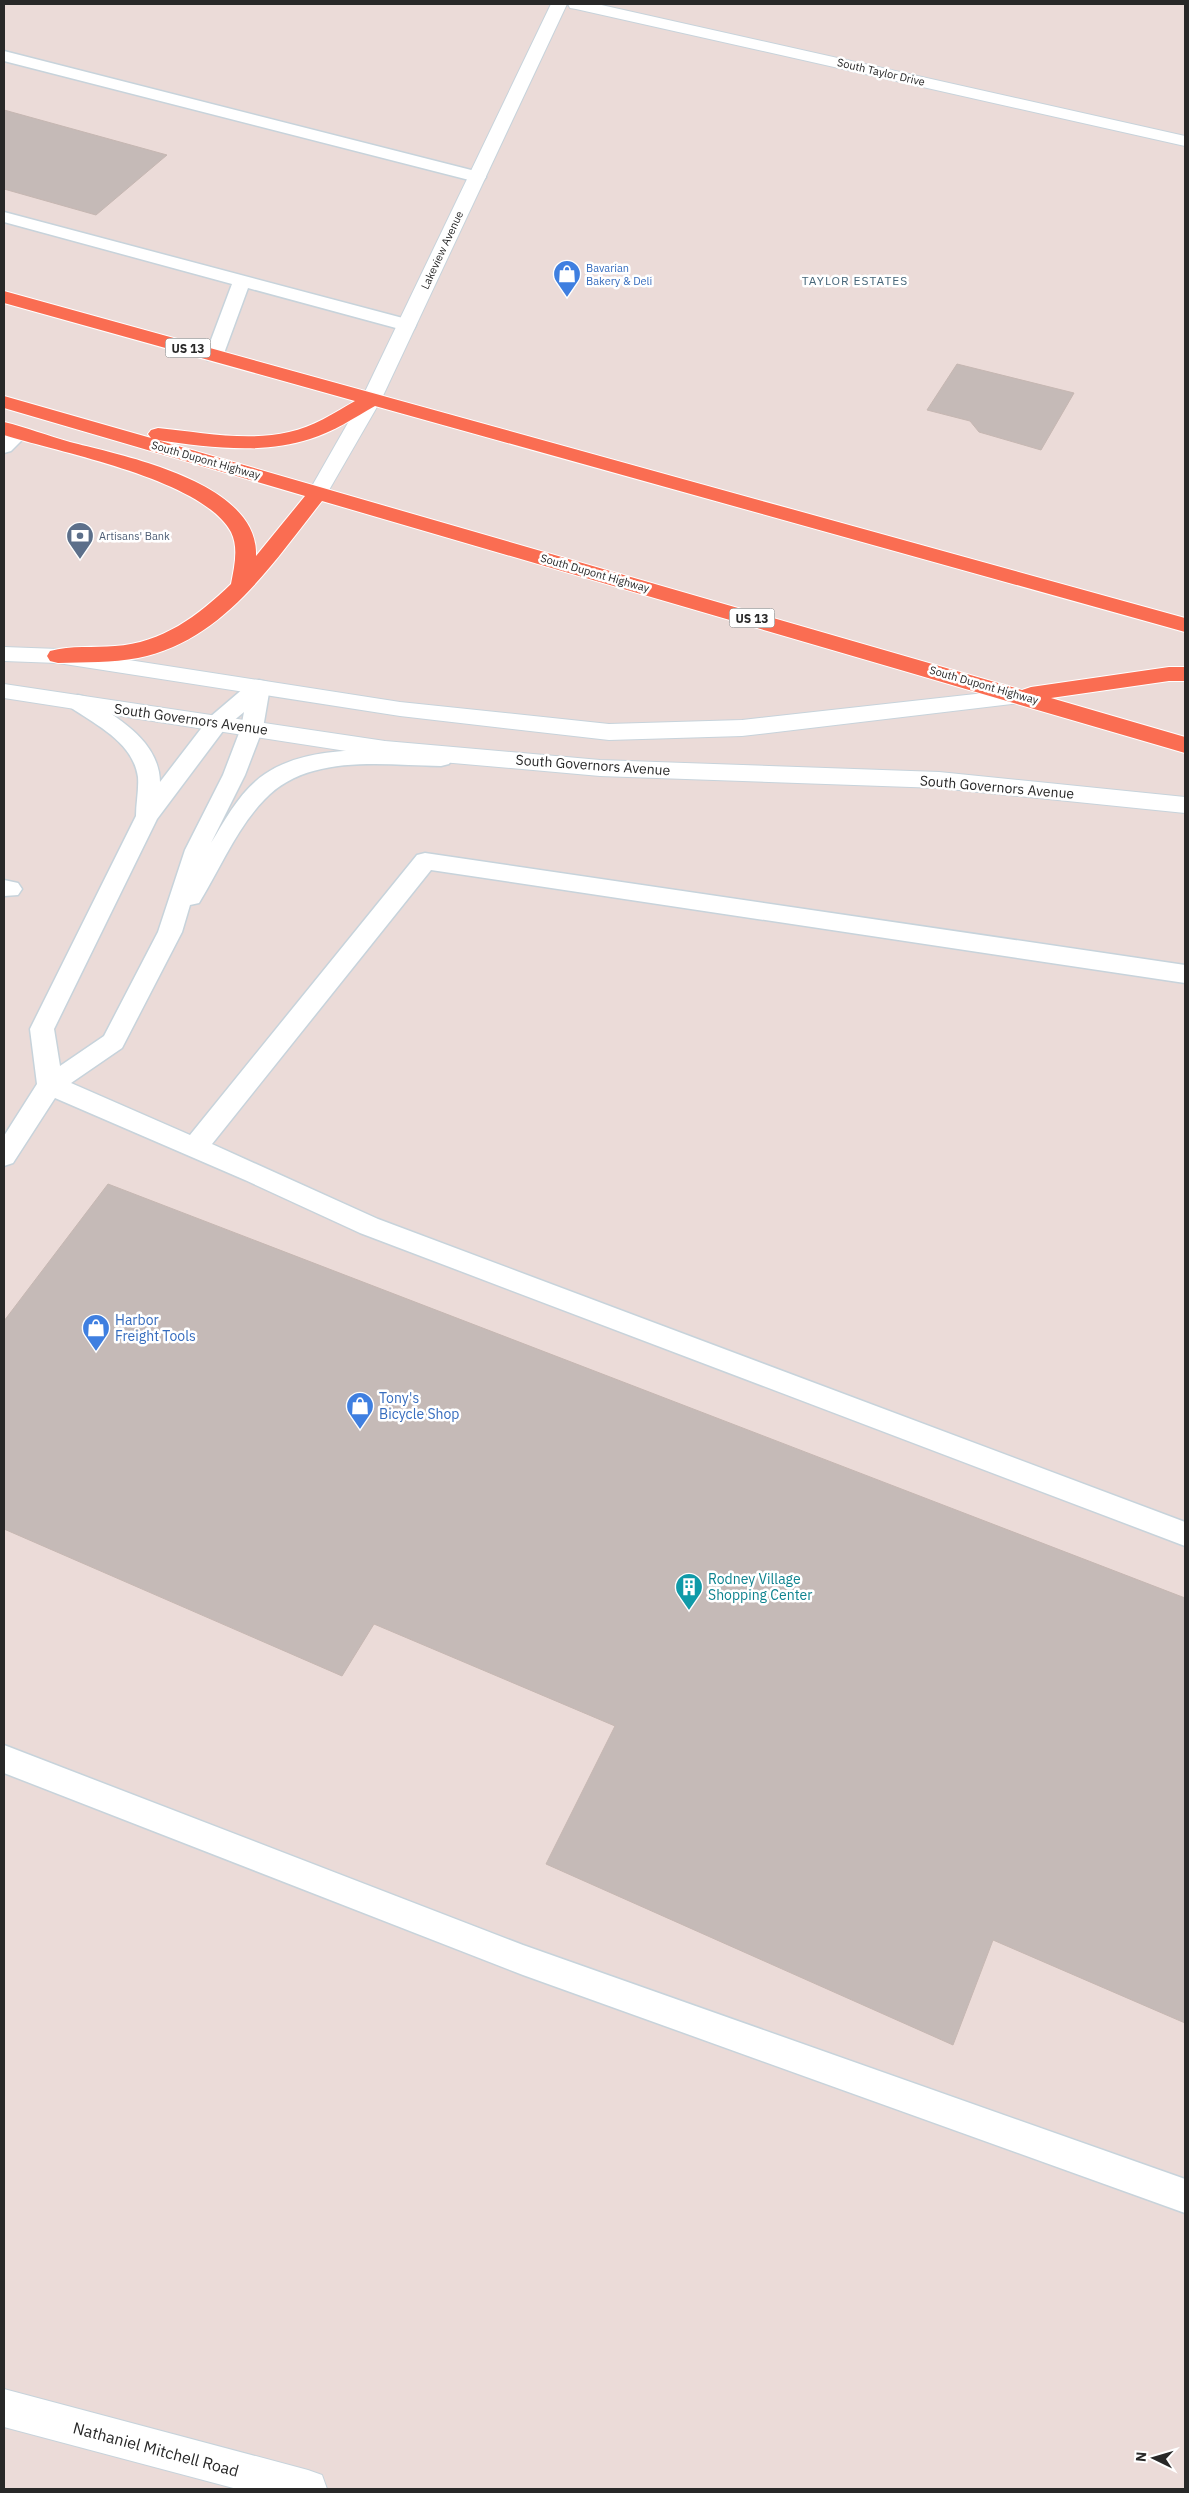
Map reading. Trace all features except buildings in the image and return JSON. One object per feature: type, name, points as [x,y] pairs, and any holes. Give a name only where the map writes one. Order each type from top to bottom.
[{"type":"highway","name":"US 13","points":[[4,297],[1185,625]]},
{"type":"highway","points":[[99,429],[256,442],[277,441],[298,437],[321,428],[372,400]]},
{"type":"highway","name":"South Dupont Highway","points":[[4,402],[1185,745]]},
{"type":"highway","points":[[9,436],[150,469],[207,498],[228,516],[241,531],[247,551],[241,588]]},
{"type":"highway","points":[[58,656],[122,652],[148,648],[185,633],[241,588],[318,493]]},
{"type":"highway","points":[[1020,696],[1169,674],[1185,674]]},
{"type":"main road","name":"Lakeview Avenue","points":[[318,493],[372,400],[559,4]]},
{"type":"main road","name":"South Taylor Drive","points":[[576,4],[1185,141]]},
{"type":"main road","points":[[4,654],[58,656],[400,709],[609,732],[742,728],[1020,696]]},
{"type":"main road","name":"South Governors Avenue","points":[[4,691],[385,748],[600,768],[939,780],[1185,805]]},
{"type":"main road","name":"Nathaniel Mitchell Road","points":[[4,2408],[308,2489]]},
{"type":"lane","points":[[4,56],[477,177]]},
{"type":"lane","points":[[4,217],[407,325]]},
{"type":"lane","points":[[214,356],[242,280]]},
{"type":"lane","points":[[50,1085],[42,1029],[147,816],[218,722],[259,687]]},
{"type":"lane","points":[[170,932],[196,850],[234,775],[252,728],[259,687]]},
{"type":"lane","points":[[78,702],[126,734],[145,762],[149,777],[147,816]]},
{"type":"lane","points":[[4,1156],[50,1085],[113,1042],[170,932],[241,816],[256,794],[273,779],[298,766],[324,761],[496,758]]},
{"type":"lane","points":[[195,1148],[425,861],[1185,974]]},
{"type":"lane","points":[[50,1085],[369,1226],[1185,1534]]},
{"type":"lane","points":[[4,1759],[523,1960],[1185,2196]]},
{"type":"place","name":"Bavarian Bakery & Deli","points":[[567,298]]},
{"type":"place","name":"Artisans' Bank","points":[[80,560]]},
{"type":"place","name":"Harbor Freight Tools","points":[[96,1352]]},
{"type":"place","name":"Tony's Bicycle Shop","points":[[360,1430]]},
{"type":"place","name":"Rodney Village Shopping Center","points":[[689,1611]]},
{"type":"district","name":"TAYLOR ESTATES","points":[[855,280]]}]
